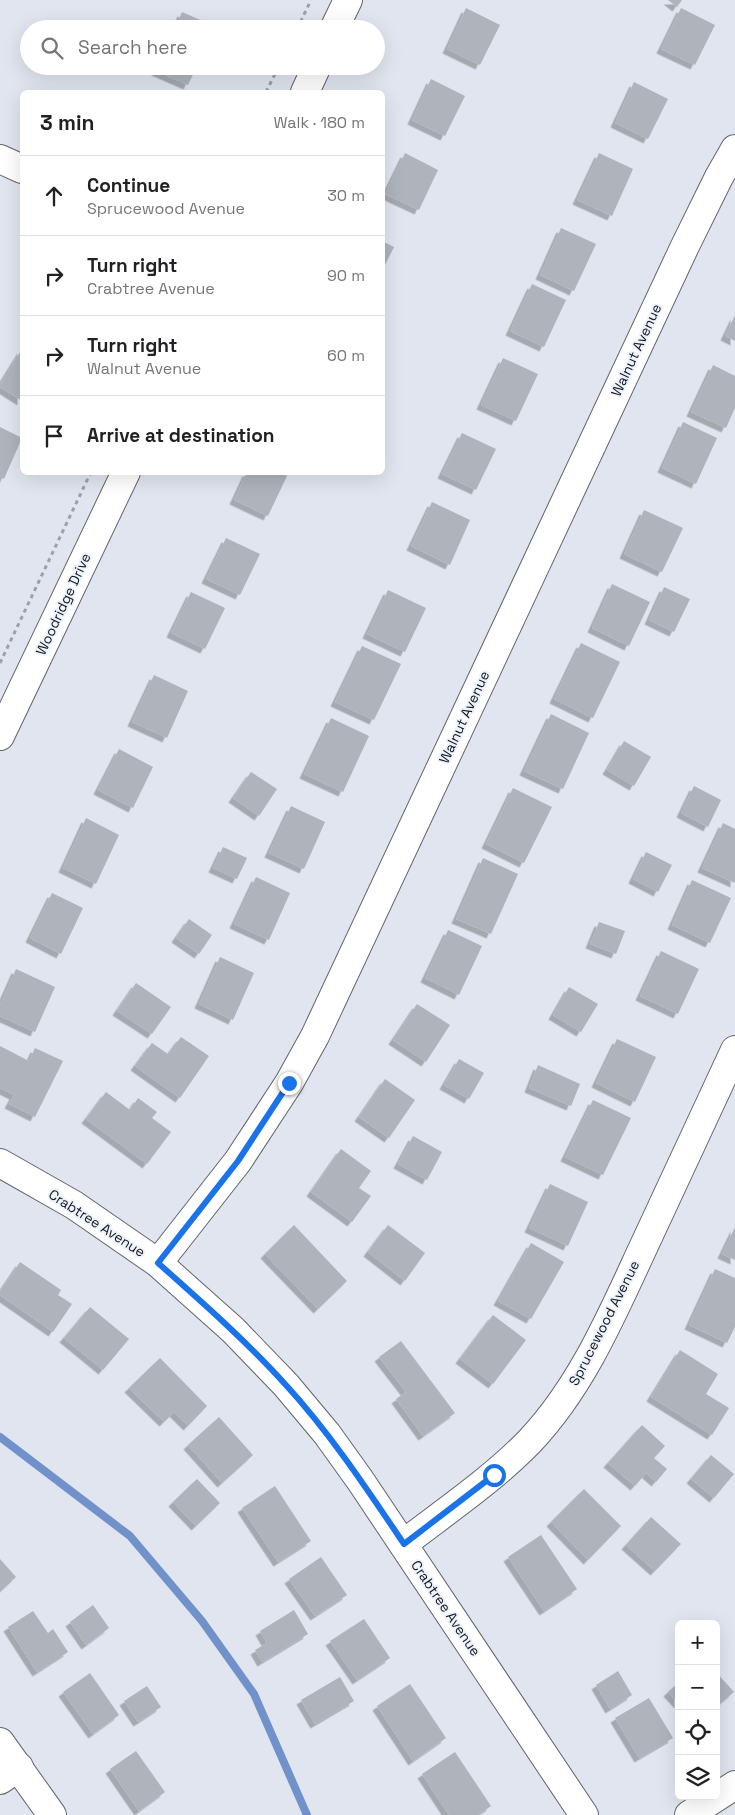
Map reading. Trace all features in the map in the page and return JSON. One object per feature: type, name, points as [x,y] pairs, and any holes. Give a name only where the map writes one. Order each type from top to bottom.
[{"type":"street","points":[[338,20],[348,0]]},
{"type":"street","points":[[306,90],[313,75]]},
{"type":"street","name":"Walnut Avenue","points":[[158,1263],[238,1161],[289,1083],[315,1036],[676,264],[735,149]]},
{"type":"street","points":[[0,159],[20,168]]},
{"type":"street","name":"Woodridge Drive","points":[[0,736],[125,475]]},
{"type":"street","name":"Sprucewood Avenue","points":[[404,1544],[494,1475],[530,1441],[558,1408],[584,1368],[615,1308],[735,1050]]},
{"type":"street","name":"Crabtree Avenue","points":[[0,1163],[74,1205],[158,1263],[233,1330],[286,1385],[327,1434],[355,1472],[584,1815]]},
{"type":"street","points":[[0,1742],[10,1773],[52,1815]]},
{"type":"street","points":[[689,1815],[735,1785]]},
{"type":"path","points":[[301,20],[311,0]]},
{"type":"path","points":[[267,90],[274,75]]},
{"type":"path","points":[[0,663],[90,475]]},
{"type":"building","points":[[668,0],[682,0],[677,7]]},
{"type":"building","points":[[466,8],[500,25],[480,65],[447,49]]},
{"type":"building","points":[[681,8],[715,25],[695,65],[661,49]]},
{"type":"building","points":[[182,12],[200,20],[179,20]]},
{"type":"building","points":[[165,75],[193,75],[188,85]]},
{"type":"building","points":[[431,79],[465,96],[445,136],[412,120]]},
{"type":"building","points":[[634,82],[668,99],[648,139],[615,123]]},
{"type":"building","points":[[405,153],[438,170],[419,210],[385,194]]},
{"type":"building","points":[[599,153],[633,169],[612,216],[577,200]]},
{"type":"building","points":[[561,228],[596,244],[574,291],[540,275]]},
{"type":"building","points":[[385,242],[394,247],[385,265]]},
{"type":"building","points":[[532,284],[566,300],[544,347],[510,331]]},
{"type":"building","points":[[735,315],[735,341],[725,336]]},
{"type":"building","points":[[20,352],[20,400],[0,387]]},
{"type":"building","points":[[503,358],[538,374],[516,421],[481,405]]},
{"type":"building","points":[[713,365],[735,376],[735,408],[726,428],[691,412]]},
{"type":"building","points":[[683,422],[717,438],[696,484],[662,468]]},
{"type":"building","points":[[0,427],[20,437],[20,443],[4,479],[0,477]]},
{"type":"building","points":[[462,433],[496,449],[476,490],[442,474]]},
{"type":"building","points":[[246,475],[287,476],[268,516],[234,500]]},
{"type":"building","points":[[432,502],[470,520],[450,565],[411,546]]},
{"type":"building","points":[[644,510],[683,528],[662,572],[624,554]]},
{"type":"building","points":[[226,538],[260,554],[240,595],[206,579]]},
{"type":"building","points":[[612,584],[650,602],[629,646],[592,628]]},
{"type":"building","points":[[664,587],[690,599],[674,632],[649,620]]},
{"type":"building","points":[[388,590],[426,608],[405,652],[367,634]]},
{"type":"building","points":[[191,592],[225,608],[205,649],[171,633]]},
{"type":"building","points":[[581,643],[620,662],[593,718],[554,699]]},
{"type":"building","points":[[362,646],[401,664],[374,720],[335,702]]},
{"type":"building","points":[[154,675],[188,691],[167,738],[132,722]]},
{"type":"building","points":[[551,714],[589,733],[563,789],[524,771]]},
{"type":"building","points":[[331,718],[369,736],[343,792],[304,774]]},
{"type":"building","points":[[624,741],[651,757],[634,786],[607,770]]},
{"type":"building","points":[[119,749],[153,767],[133,808],[98,790]]},
{"type":"building","points":[[251,772],[277,789],[259,816],[233,798]]},
{"type":"building","points":[[694,786],[721,800],[708,827],[681,813]]},
{"type":"building","points":[[513,788],[552,807],[524,863],[486,844]]},
{"type":"building","points":[[291,806],[325,822],[304,869],[269,853]]},
{"type":"building","points":[[86,818],[119,835],[96,884],[63,868]]},
{"type":"building","points":[[723,823],[735,829],[735,883],[702,868]]},
{"type":"building","points":[[223,847],[247,858],[237,879],[213,868]]},
{"type":"building","points":[[646,852],[672,865],[658,892],[633,879]]},
{"type":"building","points":[[483,858],[518,874],[491,934],[456,919]]},
{"type":"building","points":[[256,877],[290,893],[269,940],[234,924]]},
{"type":"building","points":[[692,880],[731,898],[710,943],[672,925]]},
{"type":"building","points":[[52,893],[83,908],[61,954],[30,938]]},
{"type":"building","points":[[189,919],[212,935],[199,954],[176,938]]},
{"type":"building","points":[[599,922],[625,931],[616,954],[590,944]]},
{"type":"building","points":[[448,930],[482,946],[459,995],[425,978]]},
{"type":"building","points":[[661,951],[699,969],[678,1014],[640,996]]},
{"type":"building","points":[[220,957],[254,973],[233,1020],[199,1004]]},
{"type":"building","points":[[16,969],[55,987],[35,1032],[0,1016],[0,1005]]},
{"type":"building","points":[[136,983],[171,1007],[152,1034],[117,1011]]},
{"type":"building","points":[[569,987],[598,1004],[581,1032],[553,1015]]},
{"type":"building","points":[[417,1004],[450,1025],[426,1062],[393,1040]]},
{"type":"building","points":[[181,1037],[209,1056],[180,1098],[135,1066],[152,1043],[168,1054]]},
{"type":"building","points":[[617,1039],[656,1057],[635,1102],[596,1083]]},
{"type":"building","points":[[0,1046],[29,1061],[35,1048],[63,1061],[35,1117],[9,1104],[14,1095],[0,1088]]},
{"type":"building","points":[[459,1059],[484,1073],[469,1099],[444,1085]]},
{"type":"building","points":[[538,1065],[580,1084],[571,1106],[529,1088]]},
{"type":"building","points":[[385,1079],[415,1100],[389,1138],[359,1117]]},
{"type":"building","points":[[106,1092],[130,1110],[138,1098],[157,1112],[152,1118],[171,1132],[147,1164],[86,1119]]},
{"type":"building","points":[[593,1100],[631,1118],[603,1175],[565,1157]]},
{"type":"building","points":[[413,1136],[442,1152],[427,1180],[398,1164]]},
{"type":"building","points":[[341,1149],[371,1171],[359,1188],[371,1196],[352,1222],[311,1192]]},
{"type":"building","points":[[550,1184],[588,1202],[568,1246],[529,1228]]},
{"type":"building","points":[[294,1225],[347,1281],[318,1309],[265,1254]]},
{"type":"building","points":[[388,1225],[425,1253],[405,1281],[368,1252]]},
{"type":"building","points":[[735,1227],[735,1260],[722,1254]]},
{"type":"building","points":[[531,1243],[564,1262],[531,1319],[498,1301]]},
{"type":"building","points":[[20,1262],[61,1290],[58,1295],[72,1304],[53,1332],[0,1295],[0,1292]]},
{"type":"building","points":[[715,1269],[735,1278],[735,1327],[727,1343],[689,1325]]},
{"type":"building","points":[[90,1307],[129,1339],[103,1370],[64,1338]]},
{"type":"building","points":[[493,1315],[526,1340],[493,1384],[460,1359]]},
{"type":"building","points":[[401,1341],[455,1413],[423,1436],[396,1399],[406,1392],[379,1357]]},
{"type":"building","points":[[680,1350],[718,1374],[706,1394],[729,1408],[712,1435],[651,1397]]},
{"type":"building","points":[[160,1358],[207,1406],[188,1426],[174,1412],[164,1422],[129,1388]]},
{"type":"building","points":[[219,1417],[253,1455],[222,1483],[188,1445]]},
{"type":"building","points":[[642,1425],[665,1446],[654,1458],[667,1469],[656,1482],[646,1473],[635,1486],[608,1463]]},
{"type":"building","points":[[711,1455],[734,1474],[714,1498],[691,1479]]},
{"type":"building","points":[[197,1479],[220,1503],[196,1526],[173,1502]]},
{"type":"building","points":[[275,1486],[311,1541],[278,1562],[242,1508]]},
{"type":"building","points":[[584,1489],[621,1526],[588,1560],[551,1522]]},
{"type":"building","points":[[651,1517],[681,1544],[655,1571],[626,1545]]},
{"type":"building","points":[[541,1535],[577,1589],[544,1611],[508,1557]]},
{"type":"building","points":[[321,1557],[347,1595],[315,1616],[289,1579]]},
{"type":"building","points":[[0,1559],[16,1577],[0,1592]]},
{"type":"building","points":[[93,1605],[109,1628],[86,1645],[70,1622]]},
{"type":"building","points":[[294,1610],[308,1634],[262,1662],[255,1650],[267,1643],[260,1631]]},
{"type":"building","points":[[33,1611],[48,1633],[53,1629],[68,1652],[37,1672],[8,1627]]},
{"type":"building","points":[[364,1619],[390,1658],[357,1680],[330,1641]]},
{"type":"building","points":[[618,1671],[632,1695],[610,1709],[596,1685]]},
{"type":"building","points":[[90,1673],[119,1715],[93,1734],[63,1692]]},
{"type":"building","points":[[720,1676],[734,1692],[720,1704]]},
{"type":"building","points":[[340,1677],[354,1701],[315,1724],[301,1700]]},
{"type":"building","points":[[410,1684],[446,1738],[413,1761],[377,1706]]},
{"type":"building","points":[[147,1686],[161,1707],[138,1722],[124,1701]]},
{"type":"building","points":[[675,1686],[675,1700],[668,1692]]},
{"type":"building","points":[[649,1698],[673,1738],[639,1758],[615,1718]]},
{"type":"building","points":[[136,1751],[165,1792],[139,1811],[110,1769]]},
{"type":"building","points":[[455,1752],[491,1806],[478,1815],[449,1815],[422,1774]]},
{"type":"waterway","points":[[0,1437],[130,1536],[202,1621],[254,1694],[307,1815]]},
{"type":"route","points":[[289,1083],[238,1161],[158,1263],[233,1330],[286,1385],[327,1434],[404,1544],[494,1475]]}]
